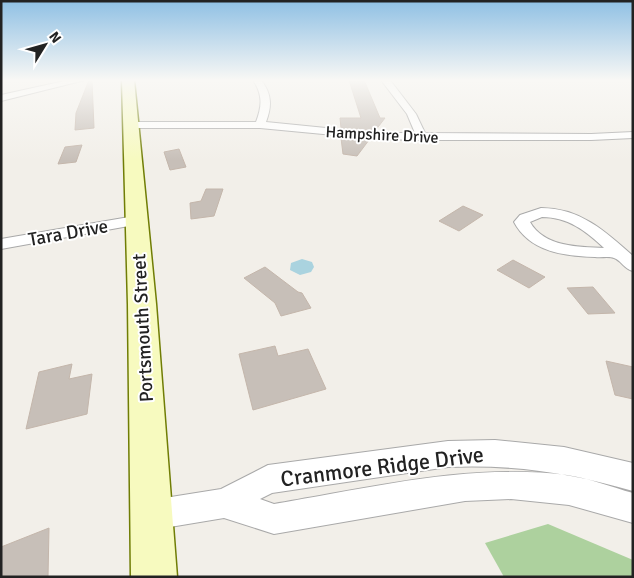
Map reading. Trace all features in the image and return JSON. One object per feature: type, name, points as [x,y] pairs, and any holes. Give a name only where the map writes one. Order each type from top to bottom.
[{"type":"street","name":"Portsmouth Street","points":[[130,107],[135,221],[142,304],[154,577]]},
{"type":"street","points":[[260,125],[267,107]]},
{"type":"street","points":[[407,107],[419,126],[421,137]]},
{"type":"street","name":"Hampshire Drive","points":[[131,125],[260,125],[376,136],[421,137],[591,137],[633,135]]},
{"type":"street","points":[[619,253],[591,253],[564,249],[530,234],[524,228],[522,222],[525,218],[540,213],[551,213],[574,218],[592,229],[619,253],[633,266]]},
{"type":"street","name":"Tara Drive","points":[[1,244],[135,221]]},
{"type":"street","name":"Cranmore Ridge Drive","points":[[152,515],[224,502],[268,479],[448,454],[475,452],[528,454],[633,477]]},
{"type":"street","name":"Cranmore Ridge Drive","points":[[224,502],[274,519],[465,487],[495,485],[538,486],[569,490],[633,508]]},
{"type":"green space","points":[[548,524],[633,560],[633,577],[504,577],[485,543]]},
{"type":"water","points":[[302,259],[312,262],[314,267],[311,272],[300,275],[290,270],[291,263]]},
{"type":"building","points":[[78,107],[93,107],[94,128],[75,130]]},
{"type":"building","points":[[358,107],[375,107],[380,118],[385,118],[375,131],[341,128],[340,118],[361,118]]},
{"type":"building","points":[[341,138],[369,140],[357,156],[343,154]]},
{"type":"building","points":[[82,145],[76,162],[58,164],[65,147]]},
{"type":"building","points":[[179,149],[186,167],[170,170],[164,152]]},
{"type":"building","points":[[206,189],[223,189],[214,216],[191,219],[190,203],[201,201]]},
{"type":"building","points":[[463,206],[483,215],[459,231],[439,221]]},
{"type":"building","points":[[513,260],[545,277],[529,288],[497,270]]},
{"type":"building","points":[[265,267],[302,293],[311,308],[281,316],[275,303],[244,278]]},
{"type":"building","points":[[593,287],[615,313],[588,314],[567,288]]},
{"type":"building","points":[[275,346],[278,356],[308,349],[326,389],[253,410],[239,354]]},
{"type":"building","points":[[606,361],[633,367],[633,399],[615,395]]},
{"type":"building","points":[[72,364],[69,379],[92,374],[87,414],[26,429],[39,372]]},
{"type":"building","points":[[49,528],[48,577],[1,577],[1,547]]}]
